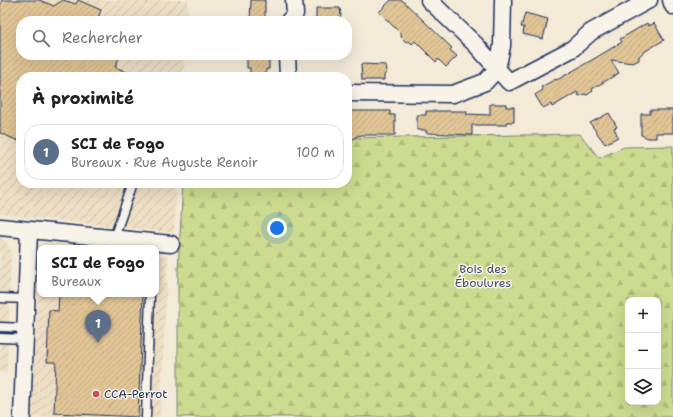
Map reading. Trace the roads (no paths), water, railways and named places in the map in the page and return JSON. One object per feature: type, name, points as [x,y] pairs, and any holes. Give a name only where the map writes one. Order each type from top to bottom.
[{"type":"street","points":[[294,0],[295,14],[294,16]]},
{"type":"street","points":[[429,0],[476,45],[509,82],[572,49],[591,32],[649,0]]},
{"type":"street","points":[[352,93],[453,94],[485,82],[497,69],[502,46],[503,0]]},
{"type":"street","points":[[671,0],[673,6]]},
{"type":"street","points":[[287,60],[288,72]]},
{"type":"street","points":[[0,227],[171,244]]},
{"type":"street","points":[[22,417],[29,231]]},
{"type":"lane","points":[[114,238],[132,188]]},
{"type":"lane","points":[[146,417],[150,297]]},
{"type":"lane","points":[[0,298],[27,299]]},
{"type":"lane","points":[[0,327],[26,333]]},
{"type":"lane","points":[[0,338],[26,333]]},
{"type":"place","name":"SCI de Fogo","points":[[98,343]]},
{"type":"place","name":"CCA-Perrot","points":[[96,394]]},
{"type":"park label","name":"Bois des Éboulures","points":[[483,276]]}]
